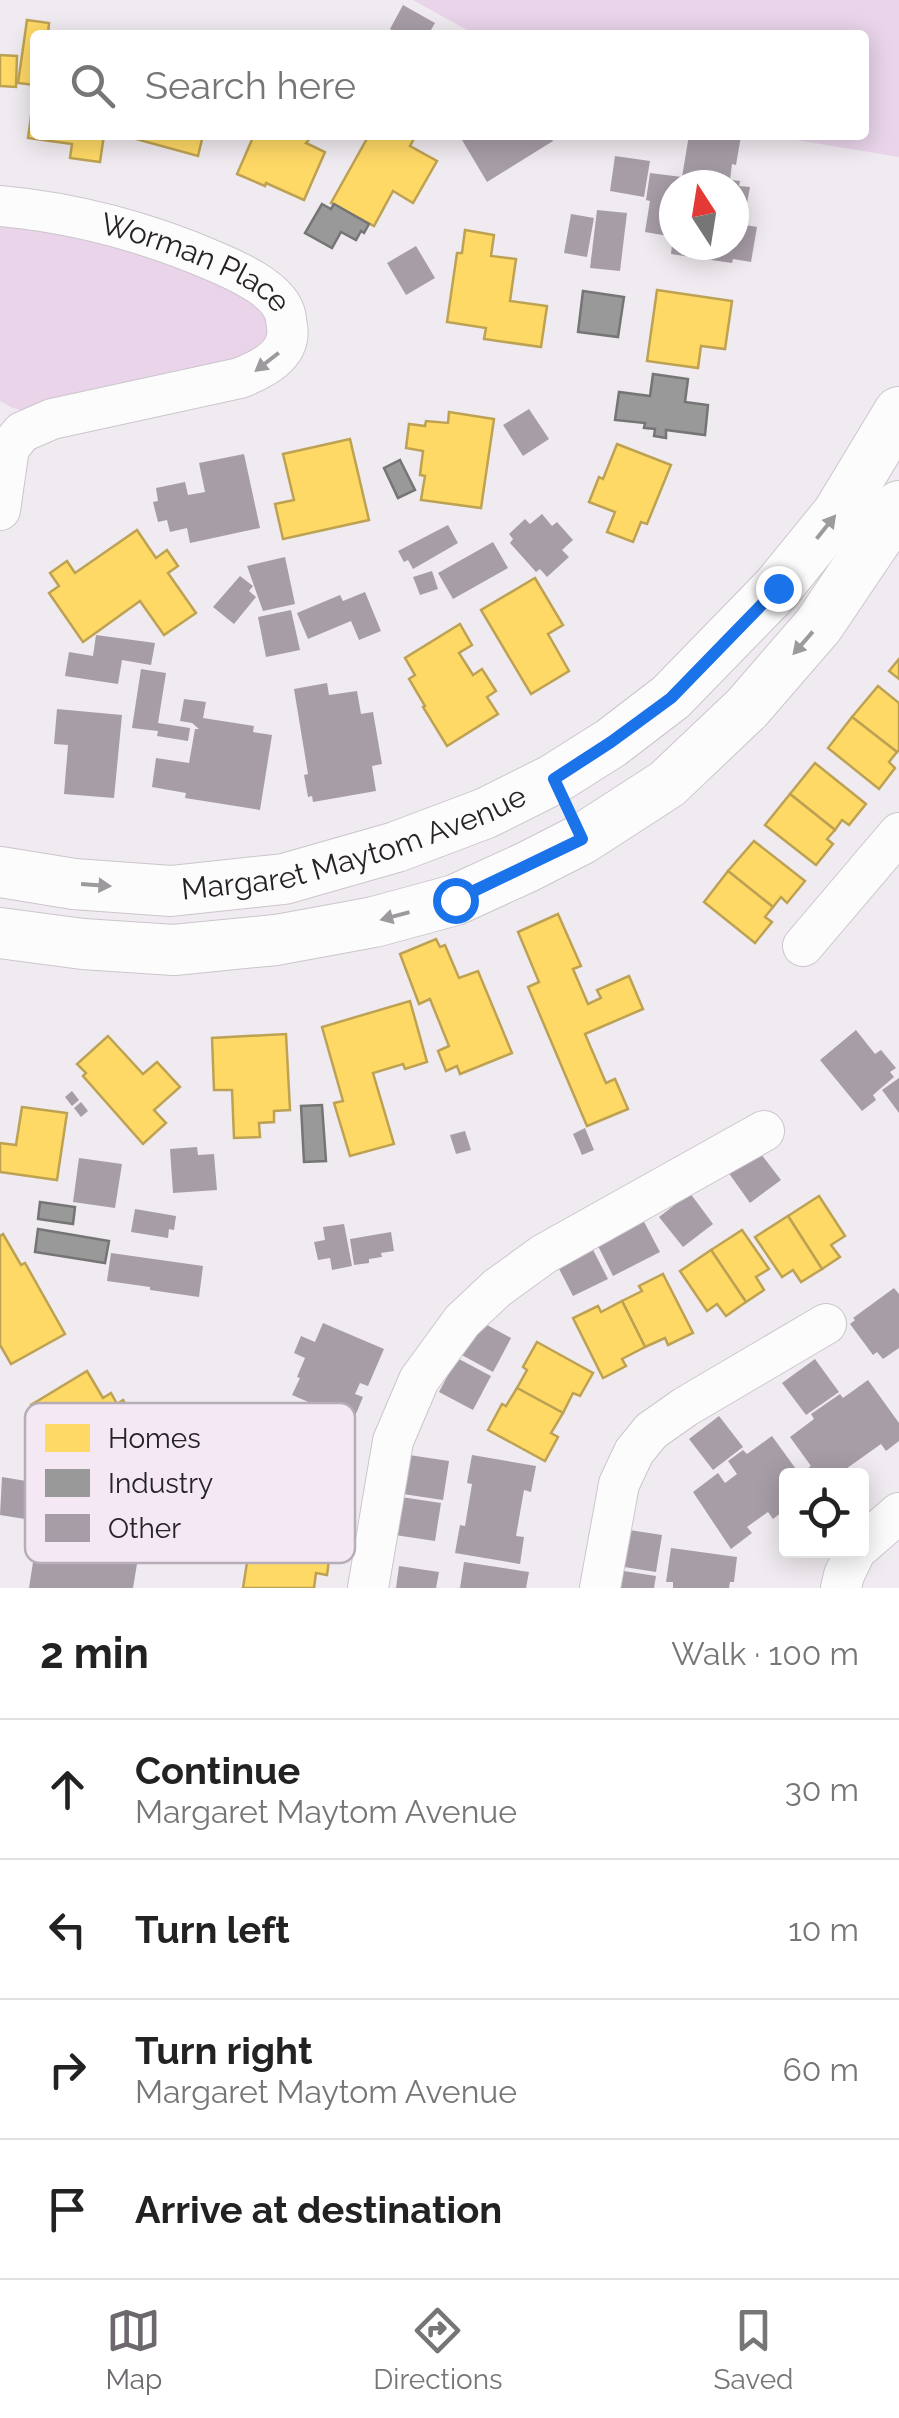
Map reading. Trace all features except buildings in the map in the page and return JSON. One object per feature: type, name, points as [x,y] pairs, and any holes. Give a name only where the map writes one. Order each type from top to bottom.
[{"type":"street","name":"Worman Place","points":[[0,206],[104,223],[171,243],[244,274],[284,309],[288,334],[278,356],[261,370],[240,378],[52,419],[4,441],[0,510]]},
{"type":"street","name":"Margaret Maytom Avenue","points":[[0,872],[74,884],[170,890],[284,879],[396,847],[486,814],[554,779],[671,698],[778,588],[838,513],[899,412]]},
{"type":"street","name":"Margaret Maytom Avenue","points":[[0,932],[83,944],[174,950],[276,940],[374,922],[455,900],[582,839],[666,784],[746,708],[818,626],[899,506]]},
{"type":"street","points":[[554,779],[582,839]]},
{"type":"street","points":[[803,946],[899,833]]},
{"type":"street","points":[[368,1588],[392,1441],[419,1380],[462,1321],[544,1254],[764,1131]]},
{"type":"street","points":[[600,1588],[619,1484],[634,1452],[651,1431],[826,1324]]},
{"type":"street","points":[[869,1539],[899,1514]]},
{"type":"street","points":[[842,1588],[850,1558]]},
{"type":"shaded area","points":[[413,0],[899,0],[899,157],[796,140],[869,140],[869,30],[467,30]]},
{"type":"shaded area","points":[[9,215],[267,290],[285,342],[60,420],[13,408],[0,401],[0,216]]},
{"type":"route","points":[[455,900],[582,839],[554,779],[671,698],[778,588]]}]
